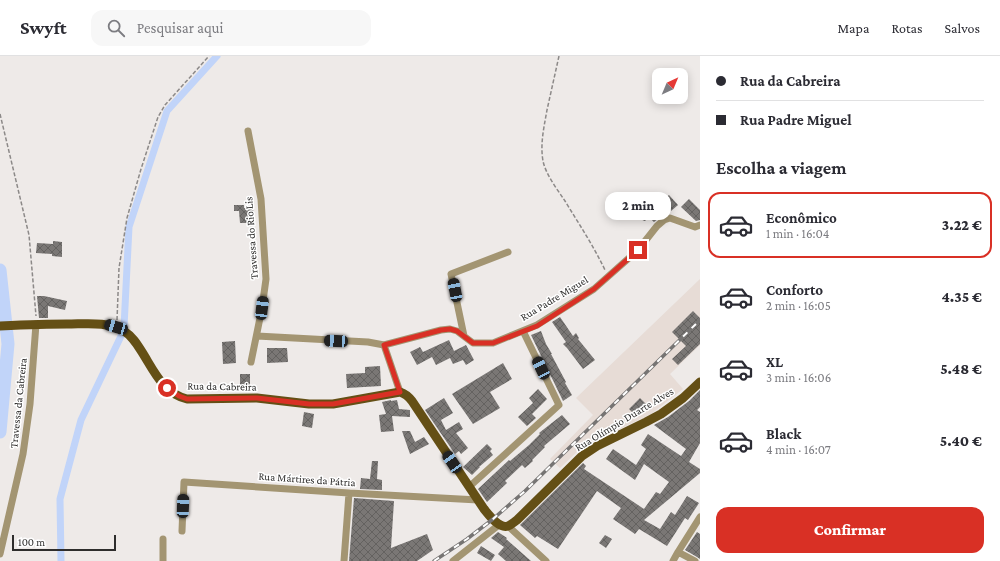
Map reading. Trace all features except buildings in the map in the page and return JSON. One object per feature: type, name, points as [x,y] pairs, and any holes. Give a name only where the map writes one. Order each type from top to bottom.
[{"type":"main road","name":"Rua da Cabreira","points":[[0,326],[99,324],[116,327],[128,334],[135,341],[164,385],[179,396],[187,399],[257,398],[309,404],[333,404],[400,392]]},
{"type":"main road","name":"Rua Olímpio Duarte Alves","points":[[504,525],[517,520],[582,456],[597,446],[661,414],[683,398],[700,382]]},
{"type":"main road","points":[[400,392],[407,395],[412,401],[489,515],[504,525]]},
{"type":"street","name":"Travessa do Rio Lis","points":[[248,131],[261,199],[266,279],[257,336],[251,362]]},
{"type":"street","name":"Rua Padre Miguel","points":[[384,345],[450,329],[457,331],[473,343],[493,343],[537,326],[594,289],[638,250],[657,226],[664,220],[670,218],[694,227],[700,225]]},
{"type":"street","points":[[464,336],[452,274],[508,252]]},
{"type":"street","name":"Travessa da Cabreira","points":[[0,554],[23,454],[30,404],[32,325]]},
{"type":"street","points":[[469,487],[559,405],[523,331]]},
{"type":"street","points":[[257,336],[368,342],[384,345],[400,392]]},
{"type":"street","name":"Rua Mártires da Pátria","points":[[182,531],[184,482],[478,500]]},
{"type":"street","points":[[344,561],[349,493]]},
{"type":"street","points":[[673,561],[700,517]]},
{"type":"street","points":[[453,561],[504,525],[546,561]]},
{"type":"street","points":[[163,538],[163,561]]},
{"type":"street","points":[[678,552],[695,561]]},
{"type":"path","points":[[116,327],[119,268],[127,218],[158,117],[165,105],[209,56]]},
{"type":"path","points":[[559,56],[543,131],[543,161],[553,182],[595,249],[608,277]]},
{"type":"path","points":[[0,114],[29,235],[32,325]]},
{"type":"shaded area","points":[[700,279],[700,345],[670,374],[683,389],[651,414],[582,447],[560,468],[550,459],[593,415],[576,398]]},
{"type":"waterway","points":[[124,327],[129,227],[167,111],[217,56]]},
{"type":"waterway","points":[[0,270],[8,344],[0,432]]},
{"type":"waterway","points":[[61,561],[60,499],[81,420],[122,334]]},
{"type":"railway","points":[[434,561],[467,539],[525,491],[700,320]]},
{"type":"route","points":[[167,388],[179,396],[187,399],[257,398],[309,404],[333,404],[400,392],[384,345],[450,329],[457,331],[473,343],[493,343],[537,326],[594,289],[638,250]]}]
